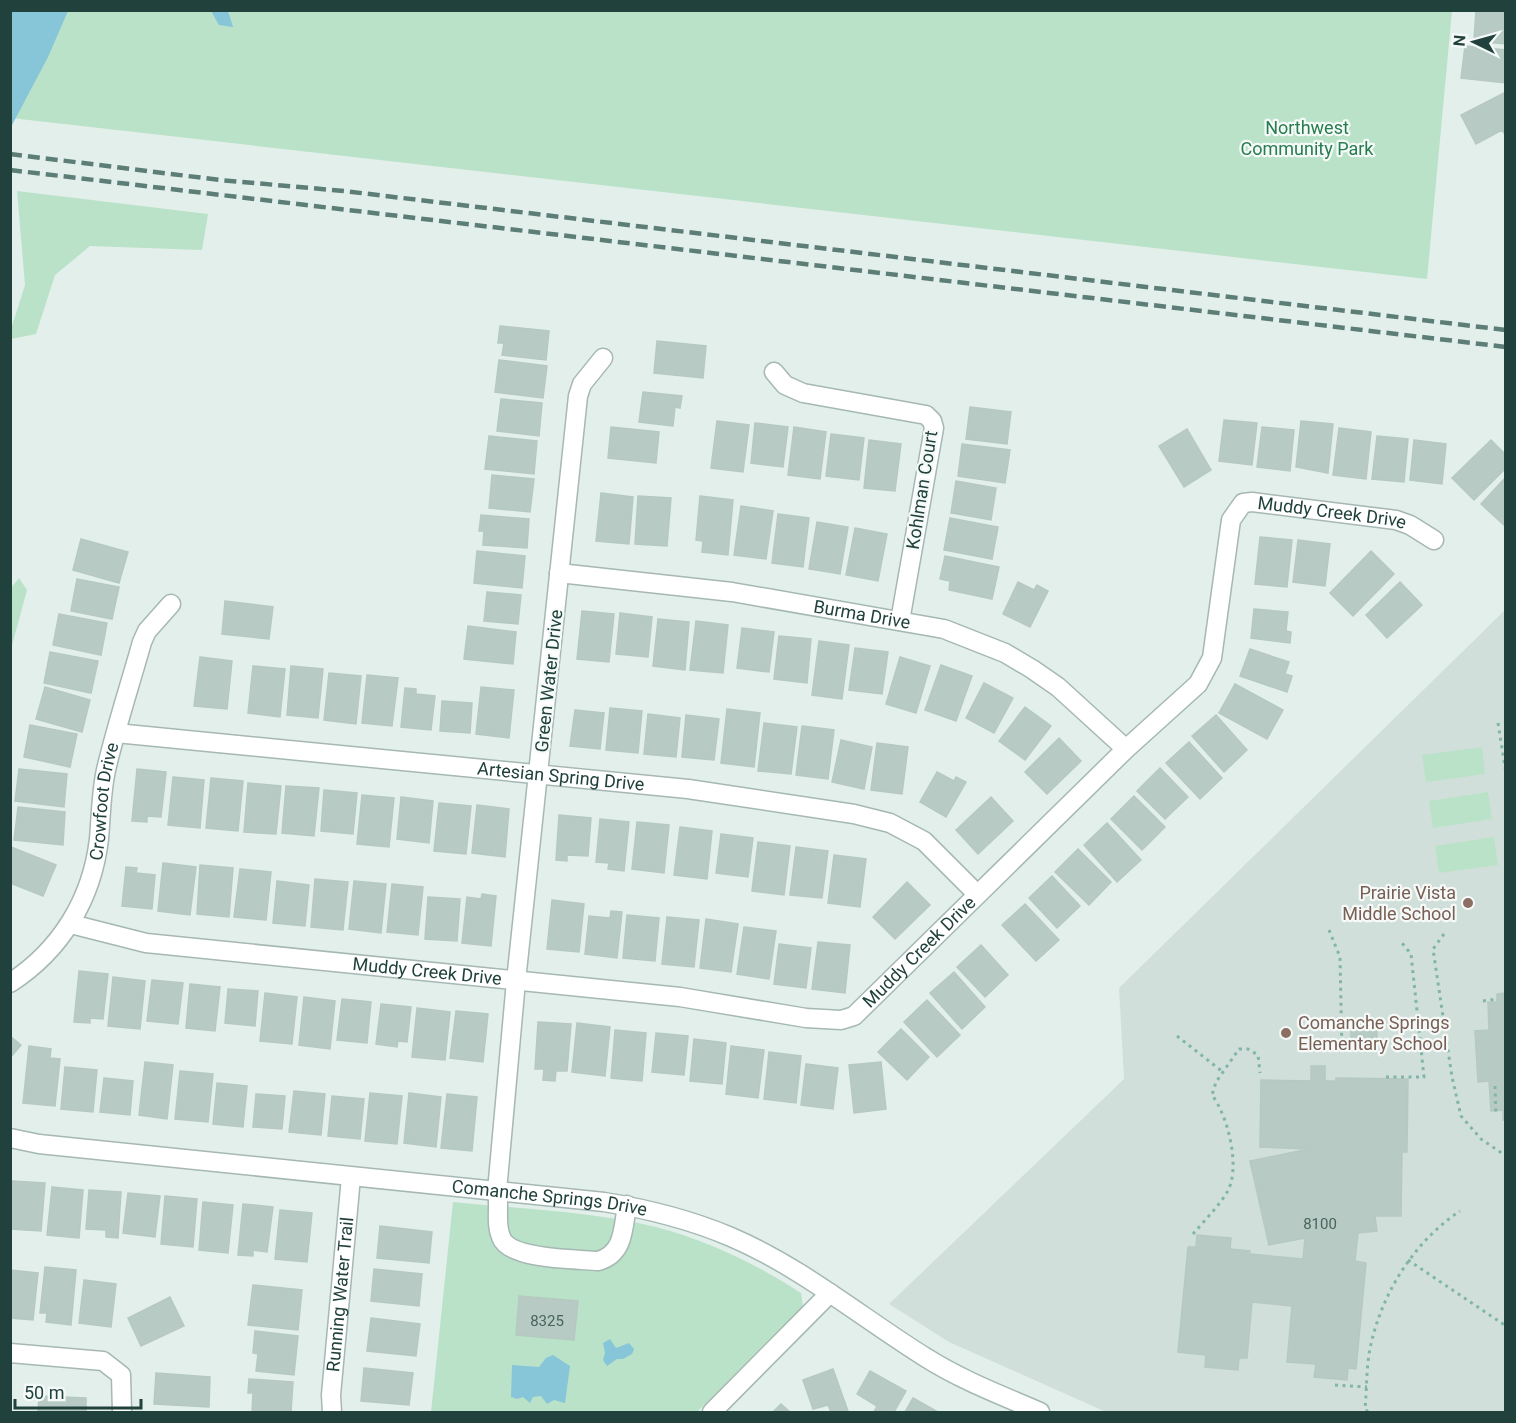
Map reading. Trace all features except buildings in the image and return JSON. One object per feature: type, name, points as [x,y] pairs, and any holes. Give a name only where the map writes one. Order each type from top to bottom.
[{"type":"street","name":"Green Water Drive","points":[[603,358],[582,384],[578,396],[540,774],[516,981],[497,1191],[501,1240],[519,1253],[598,1261],[616,1252],[621,1240],[627,1205]]},
{"type":"street","name":"Kohlman Court","points":[[774,372],[785,385],[803,393],[926,415],[932,421],[934,428],[900,621]]},
{"type":"street","name":"Muddy Creek Drive","points":[[71,924],[146,943],[680,997],[806,1018],[841,1020],[854,1016],[1126,749],[1198,684],[1212,658],[1231,520],[1243,503],[1252,502],[1396,520],[1410,525],[1434,540]]},
{"type":"street","name":"Burma Drive","points":[[559,573],[713,589],[944,629],[1005,653],[1058,687],[1126,749]]},
{"type":"street","name":"Crowfoot Drive","points":[[10,983],[40,960],[71,924],[83,901],[96,858],[103,783],[142,642],[151,626],[171,604]]},
{"type":"street","name":"Artesian Spring Drive","points":[[116,733],[708,791],[874,818],[890,823],[924,841],[977,894]]},
{"type":"street","name":"Comanche Springs Drive","points":[[10,1138],[39,1144],[627,1205],[678,1218],[732,1237],[830,1293],[927,1359],[1040,1413]]},
{"type":"street","name":"Running Water Trail","points":[[332,1413],[331,1395],[351,1177]]},
{"type":"street","points":[[712,1413],[830,1293]]},
{"type":"street","points":[[10,1353],[103,1361],[121,1375],[122,1413]]},
{"type":"path","points":[[1498,723],[1506,773]]},
{"type":"path","points":[[1329,930],[1340,957],[1342,1054]]},
{"type":"path","points":[[1444,934],[1433,949],[1452,1077],[1461,1116],[1481,1139],[1506,1156]]},
{"type":"path","points":[[1386,1077],[1424,1077],[1412,954],[1402,943]]},
{"type":"path","points":[[1483,1001],[1498,999]]},
{"type":"path","points":[[1177,1036],[1223,1072]]},
{"type":"path","points":[[1193,1234],[1228,1192],[1233,1159],[1229,1130],[1221,1107],[1212,1095],[1223,1072],[1239,1049],[1248,1049],[1258,1055],[1260,1073]]},
{"type":"path","points":[[1496,1086],[1496,1116]]},
{"type":"path","points":[[1368,1413],[1365,1409],[1371,1345],[1383,1307],[1408,1260],[1443,1222],[1460,1211]]},
{"type":"path","points":[[1408,1260],[1506,1326]]},
{"type":"path","points":[[1335,1384],[1366,1387]]},
{"type":"shaded area","name":"Comanche Springs Elementary School","points":[[1505,610],[1505,1412],[1106,1412],[949,1342],[889,1304],[1124,1079],[1119,988]]},
{"type":"green space","name":"Northwest Community Park","points":[[11,11],[1452,11],[1427,279],[11,118]]},
{"type":"green space","points":[[17,191],[208,214],[202,250],[90,246],[55,275],[36,334],[11,339],[11,329],[25,285]]},
{"type":"green space","points":[[19,578],[27,590],[11,649],[11,588]]},
{"type":"green space","points":[[1482,747],[1485,774],[1426,782],[1422,755]]},
{"type":"green space","points":[[1488,792],[1492,819],[1433,828],[1429,801]]},
{"type":"green space","points":[[1494,837],[1498,865],[1439,873],[1435,846]]},
{"type":"green space","points":[[453,1202],[606,1217],[656,1227],[713,1246],[767,1272],[801,1293],[803,1306],[697,1412],[431,1412]]},
{"type":"water","points":[[11,10],[68,11],[48,57],[11,127]]},
{"type":"water","points":[[211,11],[228,11],[233,27],[219,25]]},
{"type":"water","points":[[610,1339],[616,1348],[629,1343],[634,1349],[632,1354],[623,1359],[617,1359],[607,1366],[603,1360],[605,1353],[603,1343]]},
{"type":"water","points":[[553,1355],[570,1366],[565,1403],[554,1400],[547,1404],[541,1396],[533,1397],[530,1403],[523,1397],[517,1399],[511,1397],[512,1365],[539,1367],[546,1358]]},
{"type":"railway","points":[[10,154],[220,180],[344,191],[1506,330]]},
{"type":"railway","points":[[10,170],[1506,347]]},
{"type":"place","name":"Prairie Vista Middle School","points":[[1468,903]]},
{"type":"place","name":"Comanche Springs Elementary School","points":[[1286,1033]]}]
